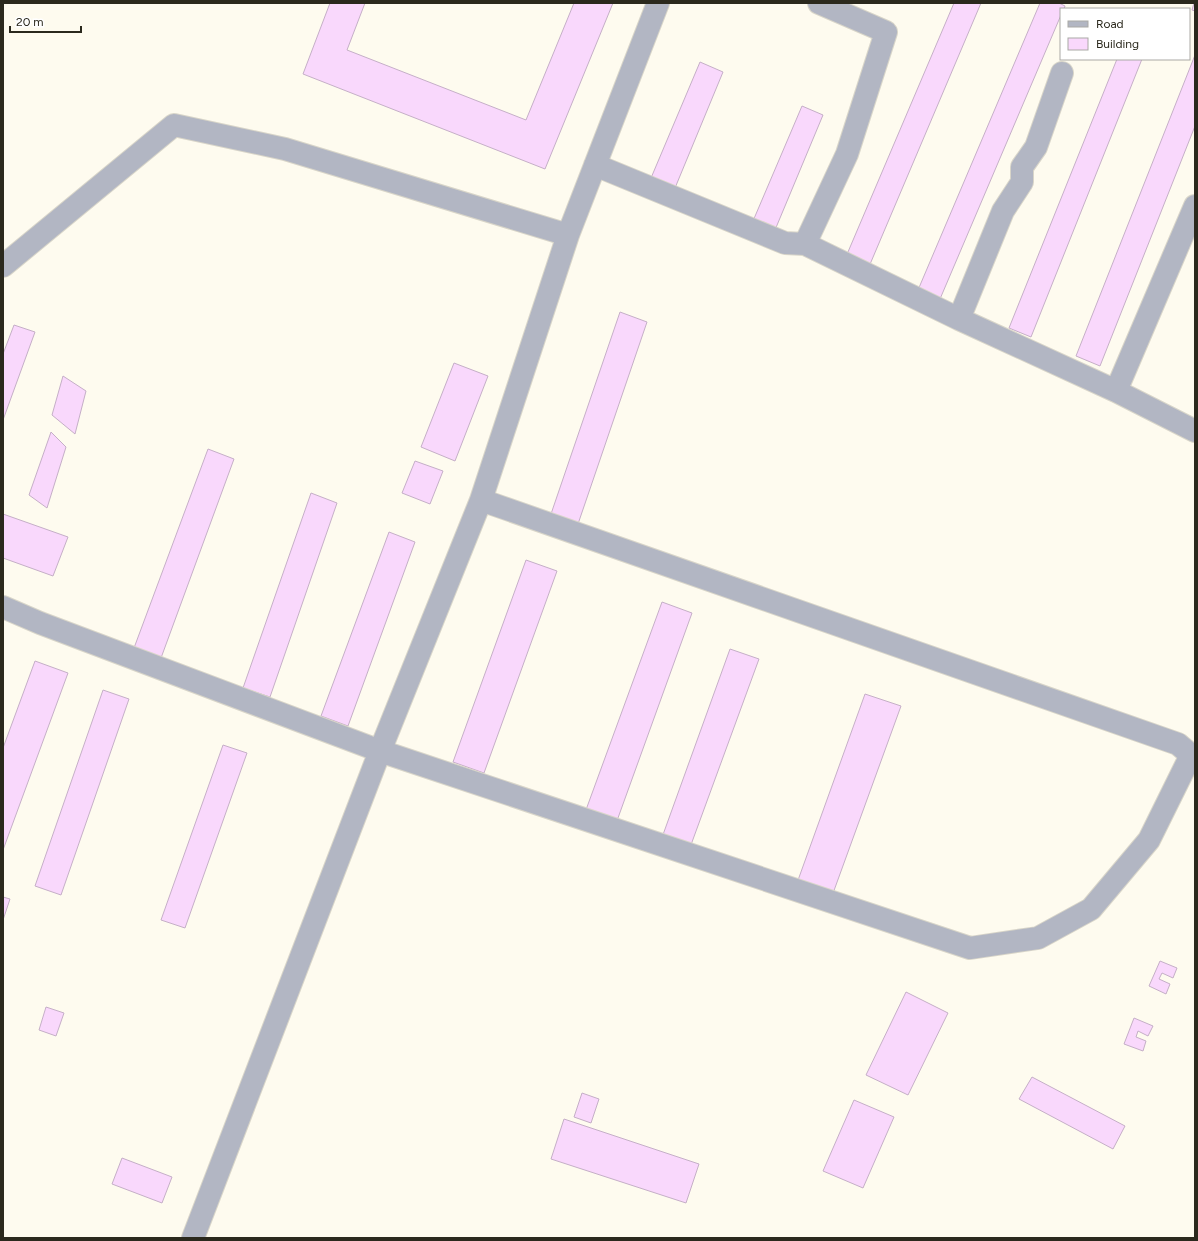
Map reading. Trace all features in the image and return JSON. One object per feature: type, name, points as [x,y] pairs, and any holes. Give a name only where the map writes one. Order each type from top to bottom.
[{"type":"street","points":[[193,1238],[380,751],[481,500],[568,235],[658,3]]},
{"type":"street","points":[[805,244],[846,154],[886,32],[819,3]]},
{"type":"street","points":[[959,319],[1003,211],[1022,182],[1022,167],[1036,147],[1062,73]]},
{"type":"street","points":[[3,266],[174,125],[285,149],[568,235]]},
{"type":"street","points":[[595,165],[785,243],[805,244],[959,319],[1116,391],[1195,431]]},
{"type":"street","points":[[1116,391],[1195,206]]},
{"type":"street","points":[[3,607],[40,623],[380,751],[970,948],[1038,938],[1091,909],[1149,840],[1191,755],[1178,744],[481,500]]},
{"type":"building","points":[[330,3],[365,3],[347,50],[526,120],[574,3],[613,3],[545,169],[303,74]]},
{"type":"building","points":[[954,3],[981,3],[868,269],[845,259]]},
{"type":"building","points":[[1040,3],[1059,3],[1065,6],[1064,8],[1060,8],[1060,17],[940,299],[918,290]]},
{"type":"building","points":[[1195,3],[1195,11],[1192,10]]},
{"type":"building","points":[[1195,55],[1195,126],[1100,366],[1076,356]]},
{"type":"building","points":[[1117,60],[1142,60],[1031,337],[1009,328]]},
{"type":"building","points":[[700,62],[723,72],[675,188],[651,178]]},
{"type":"building","points":[[802,106],[823,115],[775,230],[753,221]]},
{"type":"building","points":[[620,312],[647,322],[578,524],[551,514]]},
{"type":"building","points":[[14,325],[35,332],[3,420],[3,354]]},
{"type":"building","points":[[454,363],[488,376],[455,461],[421,447]]},
{"type":"building","points":[[63,376],[86,391],[75,434],[52,415]]},
{"type":"building","points":[[51,432],[66,447],[47,508],[29,495]]},
{"type":"building","points":[[208,449],[234,459],[161,658],[134,648]]},
{"type":"building","points":[[415,461],[443,471],[430,504],[402,493]]},
{"type":"building","points":[[311,493],[337,503],[270,697],[243,688]]},
{"type":"building","points":[[3,514],[68,537],[53,576],[3,558]]},
{"type":"building","points":[[389,532],[415,542],[348,726],[321,716]]},
{"type":"building","points":[[526,560],[557,571],[484,773],[453,762]]},
{"type":"building","points":[[662,602],[692,613],[614,829],[583,818]]},
{"type":"building","points":[[730,649],[759,659],[688,853],[660,843]]},
{"type":"building","points":[[35,661],[68,673],[3,850],[3,748]]},
{"type":"building","points":[[103,690],[129,699],[61,895],[35,886]]},
{"type":"building","points":[[865,694],[901,706],[832,896],[797,883]]},
{"type":"building","points":[[223,745],[247,753],[185,928],[161,920]]},
{"type":"building","points":[[3,897],[10,899],[3,920]]},
{"type":"building","points":[[1160,961],[1177,968],[1173,978],[1162,973],[1159,979],[1170,984],[1166,994],[1149,986]]},
{"type":"building","points":[[906,992],[948,1013],[908,1095],[866,1075]]},
{"type":"building","points":[[46,1007],[64,1013],[56,1036],[39,1030]]},
{"type":"building","points":[[1134,1018],[1153,1026],[1148,1036],[1138,1031],[1136,1037],[1146,1041],[1143,1051],[1124,1044]]},
{"type":"building","points":[[1032,1077],[1125,1126],[1113,1149],[1019,1099]]},
{"type":"building","points":[[582,1093],[599,1099],[591,1123],[574,1117]]},
{"type":"building","points":[[854,1100],[894,1117],[863,1188],[823,1171]]},
{"type":"building","points":[[564,1119],[699,1164],[686,1203],[551,1159]]},
{"type":"building","points":[[122,1158],[172,1177],[162,1203],[112,1184]]}]
